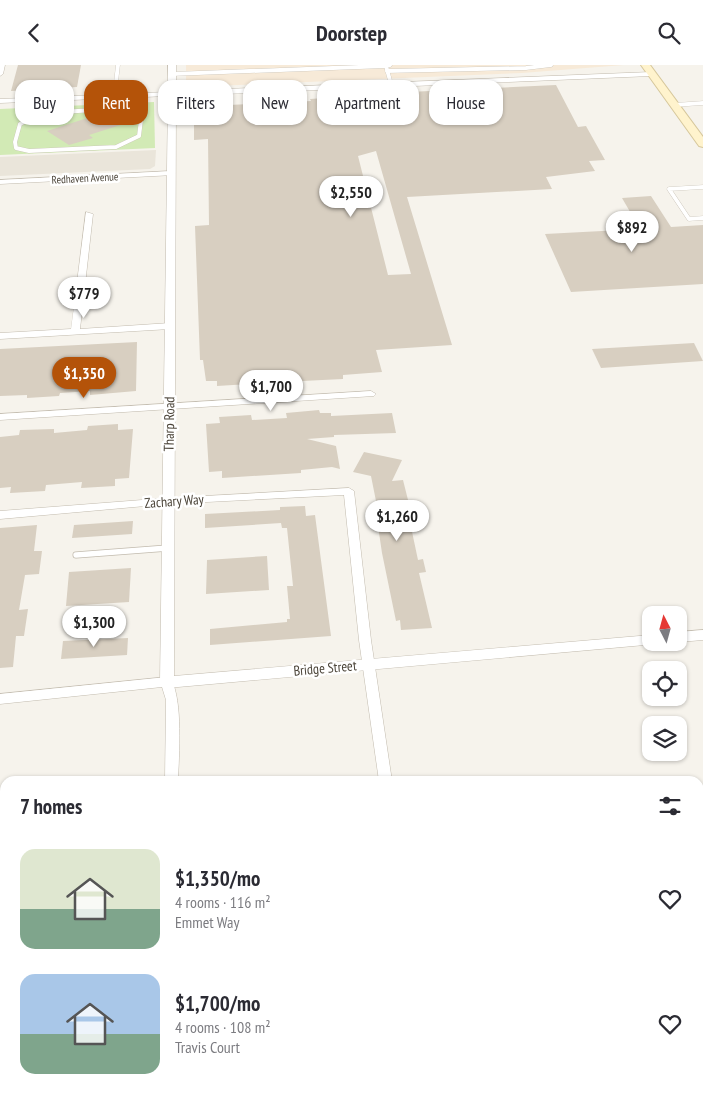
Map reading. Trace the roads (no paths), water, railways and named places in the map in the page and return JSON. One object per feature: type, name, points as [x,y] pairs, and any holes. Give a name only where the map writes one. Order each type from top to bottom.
[{"type":"main road","points":[[648,69],[703,144]]},
{"type":"street","points":[[0,74],[2,65]]},
{"type":"street","points":[[419,83],[529,78],[561,79],[648,69]]},
{"type":"street","points":[[233,91],[317,87]]},
{"type":"street","points":[[74,98],[158,95]]},
{"type":"street","points":[[0,101],[15,100]]},
{"type":"street","name":"Tharp Road","points":[[171,125],[167,682],[172,700],[172,776]]},
{"type":"street","name":"Redhaven Avenue","points":[[0,182],[171,173]]},
{"type":"street","points":[[74,332],[89,213]]},
{"type":"street","points":[[0,336],[170,326]]},
{"type":"street","points":[[0,417],[371,393]]},
{"type":"street","points":[[349,491],[368,665],[385,776]]},
{"type":"street","name":"Zachary Way","points":[[0,515],[168,501],[349,491]]},
{"type":"street","points":[[688,636],[703,635]]},
{"type":"street","name":"Bridge Street","points":[[0,699],[167,682],[642,641]]},
{"type":"lane","points":[[116,80],[118,65]]},
{"type":"lane","points":[[172,70],[390,65]]},
{"type":"lane","points":[[387,71],[526,68],[551,65]]},
{"type":"lane","points":[[386,66],[390,80]]},
{"type":"lane","points":[[674,105],[703,103]]},
{"type":"lane","points":[[131,108],[140,110],[142,112],[139,136],[116,147],[29,151],[20,150],[15,146],[18,125],[24,121],[42,113],[70,110],[131,108]]},
{"type":"lane","points":[[703,187],[669,189],[689,219],[703,218]]},
{"type":"lane","points":[[76,555],[168,548]]}]
